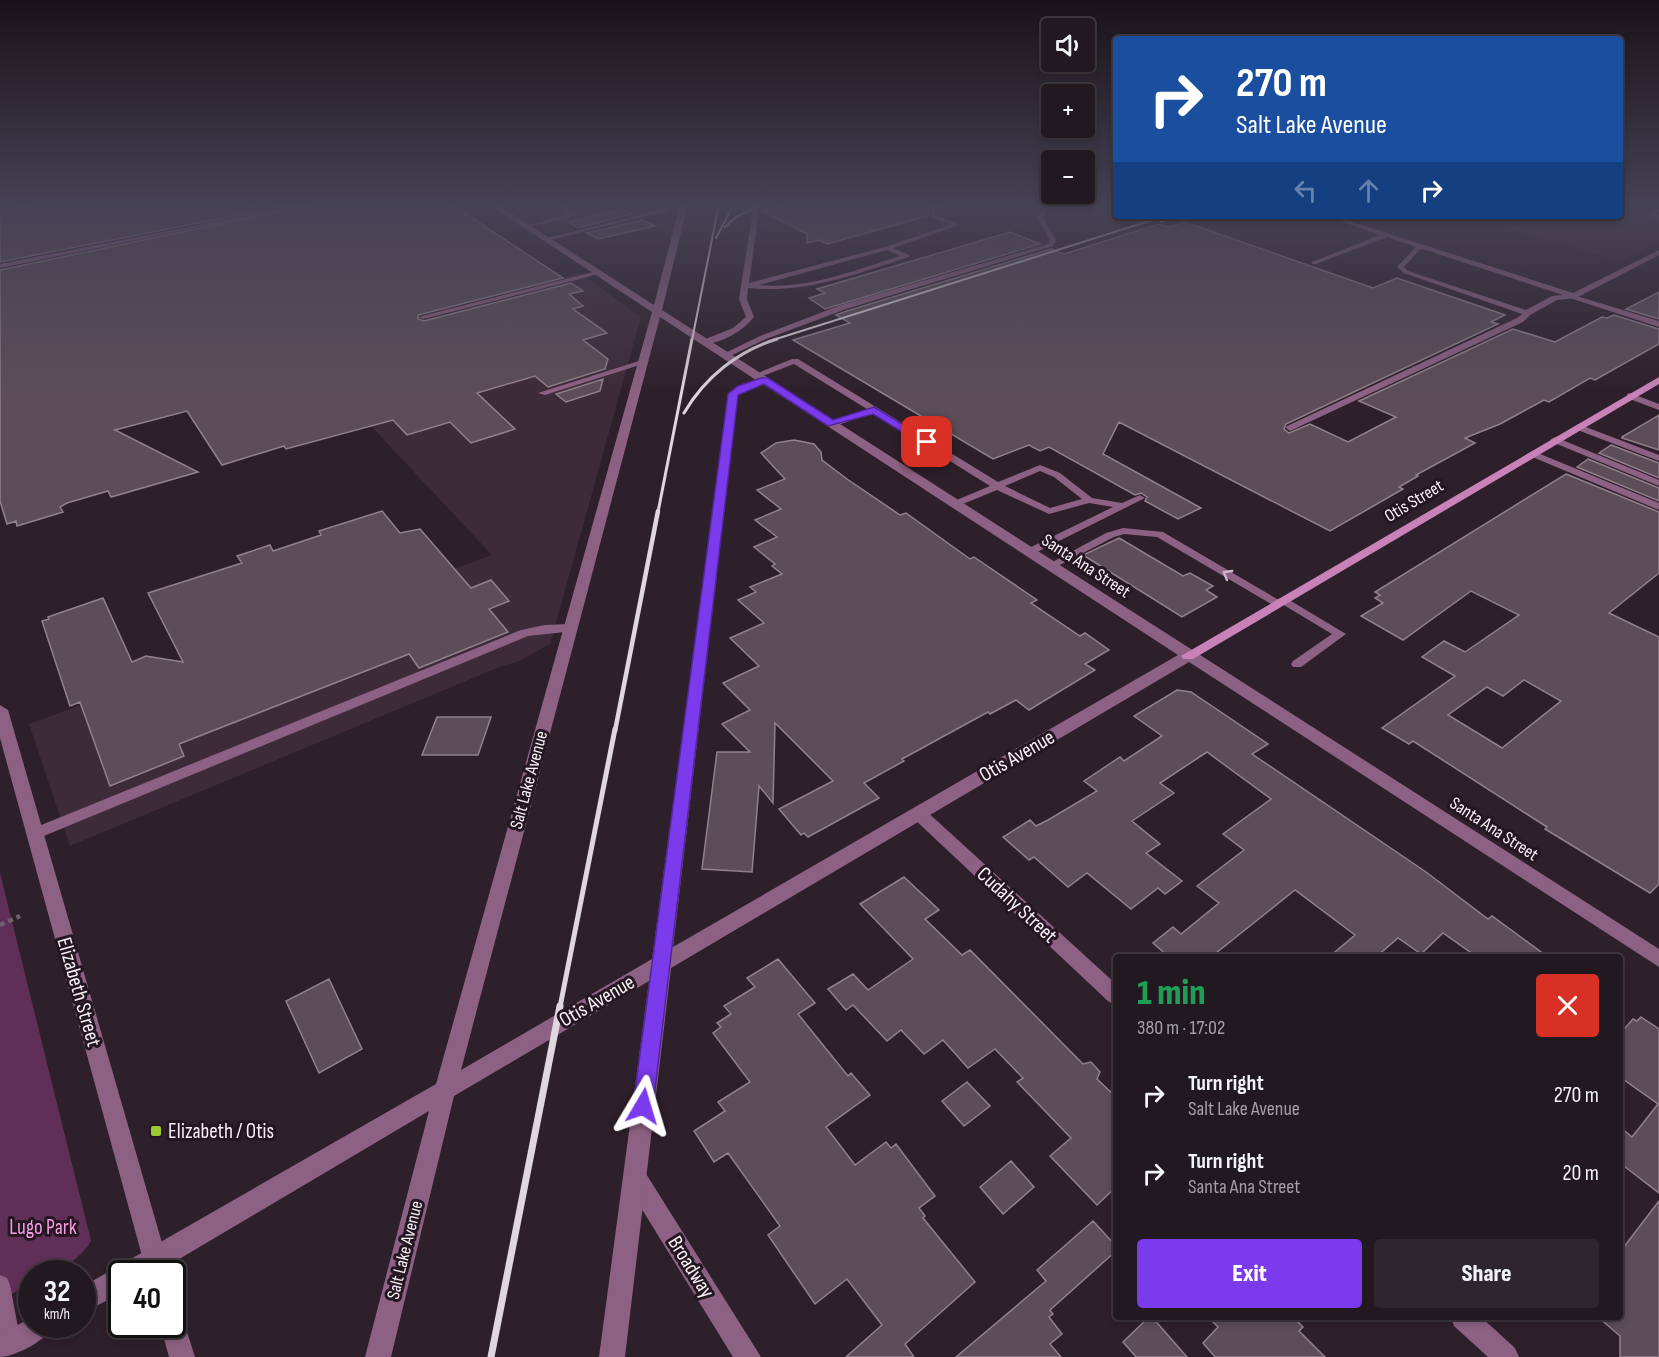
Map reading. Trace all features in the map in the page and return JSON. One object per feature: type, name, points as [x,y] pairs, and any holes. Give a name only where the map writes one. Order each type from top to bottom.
[{"type":"main road","name":"Otis Street","points":[[1188,656],[1659,380]]},
{"type":"street","name":"Santa Ana Street","points":[[589,267],[1659,959]]},
{"type":"street","name":"Salt Lake Avenue","points":[[378,1357],[446,1089],[668,267]]},
{"type":"street","points":[[1573,296],[1659,324]]},
{"type":"street","points":[[612,1357],[733,394],[761,378]]},
{"type":"street","name":"Otis Avenue","points":[[167,1260],[446,1089],[1188,656]]},
{"type":"street","name":"Elizabeth Street","points":[[0,710],[155,1260]]},
{"type":"street","name":"Cudahy Street","points":[[918,813],[1113,993]]},
{"type":"street","name":"Broadway","points":[[635,1177],[748,1357]]},
{"type":"street","points":[[1466,1320],[1506,1357]]},
{"type":"street","points":[[6,1346],[19,1338]]},
{"type":"street","points":[[177,1338],[182,1357]]},
{"type":"lane","points":[[706,342],[744,325],[750,317],[743,299],[749,267]]},
{"type":"lane","points":[[747,286],[816,267]]},
{"type":"lane","points":[[747,286],[764,289],[800,288],[869,267]]},
{"type":"lane","points":[[725,354],[768,334],[820,316],[978,267]]},
{"type":"lane","points":[[1400,267],[1406,272],[1527,313]]},
{"type":"lane","points":[[1485,267],[1573,296]]},
{"type":"lane","points":[[1290,428],[1520,320],[1527,313],[1555,298],[1573,296],[1629,267]]},
{"type":"lane","points":[[423,317],[597,273]]},
{"type":"lane","points":[[761,378],[795,361],[997,486],[1049,511],[1089,500],[1122,506]]},
{"type":"lane","points":[[542,393],[642,363]]},
{"type":"lane","points":[[1630,396],[1659,407]]},
{"type":"lane","points":[[832,424],[874,410]]},
{"type":"lane","points":[[1578,427],[1659,458]]},
{"type":"lane","points":[[1555,440],[1659,483]]},
{"type":"lane","points":[[1533,454],[1659,507]]},
{"type":"lane","points":[[955,504],[1040,468],[1057,475],[1089,500]]},
{"type":"lane","points":[[1029,552],[1140,498]]},
{"type":"lane","points":[[1050,566],[1110,535],[1123,531],[1159,534],[1340,634],[1297,664]]},
{"type":"lane","points":[[34,834],[525,633],[570,628]]},
{"type":"lane","points":[[0,1286],[6,1346]]},
{"type":"path","points":[[0,925],[20,916]]},
{"type":"shaded area","points":[[580,273],[641,317],[550,644],[519,661],[497,668],[70,846],[29,724],[492,555],[295,345]]},
{"type":"green space","name":"Lugo Park","points":[[0,873],[91,1241],[73,1260],[18,1260],[18,1291],[0,1301]]},
{"type":"building","points":[[13,267],[547,267],[563,278],[418,315],[418,319],[424,321],[571,283],[583,291],[569,294],[583,306],[573,309],[607,333],[583,340],[608,359],[605,369],[548,387],[535,376],[477,393],[515,429],[471,443],[450,422],[407,435],[393,420],[286,449],[284,446],[222,465],[187,411],[115,430],[198,472],[111,497],[108,491],[67,503],[60,507],[63,512],[17,526],[16,521],[7,524],[0,501],[0,270]]},
{"type":"building","points":[[890,267],[963,267],[825,309],[809,298],[825,293],[817,289]]},
{"type":"building","points":[[991,267],[1314,267],[1373,288],[1397,278],[1505,315],[1491,322],[1498,324],[1286,424],[1284,429],[1289,433],[1310,424],[1348,442],[1396,417],[1359,401],[1513,329],[1555,342],[1602,317],[1607,318],[1614,315],[1659,329],[1659,344],[1595,380],[1590,378],[1549,402],[1544,400],[1500,424],[1465,438],[1475,443],[1416,475],[1418,476],[1399,487],[1403,489],[1330,531],[1119,422],[1103,454],[1201,508],[1178,519],[1145,501],[1147,497],[1141,493],[1135,495],[1049,447],[1040,451],[1029,445],[993,459],[793,340],[850,323],[836,315]]},
{"type":"building","points":[[1659,292],[1659,319],[1626,309]]},
{"type":"building","points":[[603,379],[600,391],[566,402],[556,394]]},
{"type":"building","points":[[1659,415],[1659,450],[1622,438],[1622,437]]},
{"type":"building","points":[[794,440],[814,444],[821,452],[822,460],[847,479],[900,515],[906,513],[970,559],[974,557],[1037,600],[1031,603],[1080,636],[1085,633],[1109,650],[1085,664],[1095,670],[1029,710],[1016,700],[990,714],[988,712],[902,759],[904,761],[864,783],[879,798],[808,837],[804,833],[801,835],[779,809],[833,781],[775,723],[773,803],[759,786],[752,872],[702,869],[717,752],[750,752],[722,724],[750,710],[723,683],[759,666],[730,638],[764,623],[738,600],[756,592],[750,587],[782,574],[772,566],[775,564],[754,547],[777,537],[755,520],[781,509],[757,490],[785,479],[761,453],[776,443]]},
{"type":"building","points":[[1611,445],[1659,463],[1659,478],[1599,453]]},
{"type":"building","points":[[1588,459],[1659,488],[1659,501],[1577,467]]},
{"type":"building","points":[[1566,474],[1659,512],[1659,573],[1609,613],[1659,637],[1659,884],[1650,893],[1545,829],[1547,827],[1413,741],[1409,744],[1382,728],[1455,676],[1422,657],[1444,641],[1465,652],[1519,615],[1471,591],[1403,640],[1361,616],[1383,603],[1375,598],[1380,595],[1375,592]],"holes":[[[1524,680],[1561,701],[1502,748],[1448,715],[1487,687],[1503,696]]]},
{"type":"building","points":[[382,511],[400,533],[420,529],[471,588],[491,580],[509,601],[489,609],[508,632],[419,668],[409,654],[179,744],[184,756],[110,786],[80,702],[70,706],[42,621],[103,598],[132,662],[146,656],[183,662],[148,593],[242,563],[237,556],[270,545],[273,551],[321,535],[319,531]]},
{"type":"building","points":[[1119,538],[1183,576],[1190,573],[1213,586],[1206,590],[1217,597],[1182,617],[1083,555]]},
{"type":"building","points":[[1177,690],[1191,692],[1268,744],[1252,754],[1426,872],[1488,919],[1492,916],[1544,954],[1473,954],[1443,933],[1421,954],[1398,938],[1379,954],[1333,954],[1355,935],[1295,890],[1215,954],[1166,954],[1153,943],[1173,927],[1181,934],[1219,903],[1197,886],[1244,850],[1223,834],[1271,799],[1207,752],[1160,783],[1174,793],[1132,821],[1160,844],[1146,853],[1182,881],[1165,894],[1158,888],[1131,909],[1087,873],[1068,887],[1034,857],[1029,860],[1003,837],[1030,820],[1036,826],[1097,791],[1084,781],[1120,757],[1124,761],[1162,736],[1134,716]]},
{"type":"building","points":[[437,717],[491,717],[478,755],[422,755]]},
{"type":"building","points":[[904,877],[939,910],[925,919],[962,955],[970,950],[1083,1064],[1091,1062],[1100,1072],[1097,1079],[1113,1094],[1113,1190],[1097,1205],[1050,1156],[1071,1138],[1017,1082],[1023,1078],[995,1049],[968,1068],[943,1040],[924,1054],[901,1030],[887,1041],[853,1005],[846,1010],[828,989],[853,974],[868,990],[913,959],[860,904]]},
{"type":"building","points":[[778,959],[815,1003],[798,1014],[848,1076],[851,1073],[870,1095],[826,1127],[855,1165],[886,1142],[891,1148],[896,1144],[935,1196],[919,1208],[925,1216],[923,1218],[975,1282],[905,1344],[914,1357],[846,1357],[882,1325],[847,1279],[815,1304],[768,1235],[780,1226],[728,1153],[714,1162],[694,1131],[725,1111],[718,1102],[750,1082],[713,1033],[721,1027],[717,1023],[731,1014],[724,1006],[755,987],[747,978]]},
{"type":"building","points":[[329,979],[362,1049],[319,1073],[286,1001]]},
{"type":"building","points":[[1641,1017],[1659,1029],[1659,1193],[1623,1165],[1623,1130],[1632,1137],[1658,1104],[1623,1079],[1623,1031],[1633,1019],[1637,1021]]},
{"type":"building","points":[[967,1082],[990,1106],[964,1126],[942,1101]]},
{"type":"building","points":[[1011,1161],[1034,1187],[1003,1214],[980,1187]]},
{"type":"building","points":[[1659,1201],[1659,1357],[1620,1357],[1620,1336],[1601,1320],[1623,1320],[1623,1248]]},
{"type":"building","points":[[1093,1221],[1113,1243],[1113,1254],[1050,1310],[1053,1314],[1049,1317],[1062,1334],[1050,1344],[1061,1357],[956,1357],[1046,1281],[1037,1270]]},
{"type":"building","points":[[1146,1320],[1155,1320],[1187,1357],[1136,1357],[1123,1342]]},
{"type":"building","points":[[1211,1320],[1296,1320],[1303,1327],[1299,1331],[1325,1357],[1215,1357],[1203,1343],[1218,1327]]},
{"type":"railway","points":[[692,340],[706,267]]},
{"type":"railway","points":[[773,340],[1003,267]]},
{"type":"railway","points":[[658,512],[692,339]]},
{"type":"railway","points":[[684,413],[702,388],[724,367],[749,351],[777,339]]},
{"type":"railway","points":[[615,731],[658,511]]},
{"type":"railway","points":[[560,1007],[615,729]]},
{"type":"railway","points":[[491,1357],[560,1006]]},
{"type":"place","name":"Elizabeth / Otis","points":[[156,1131]]},
{"type":"route","points":[[643,1106],[733,394],[741,388],[765,380],[832,424],[874,410],[927,442]]}]
